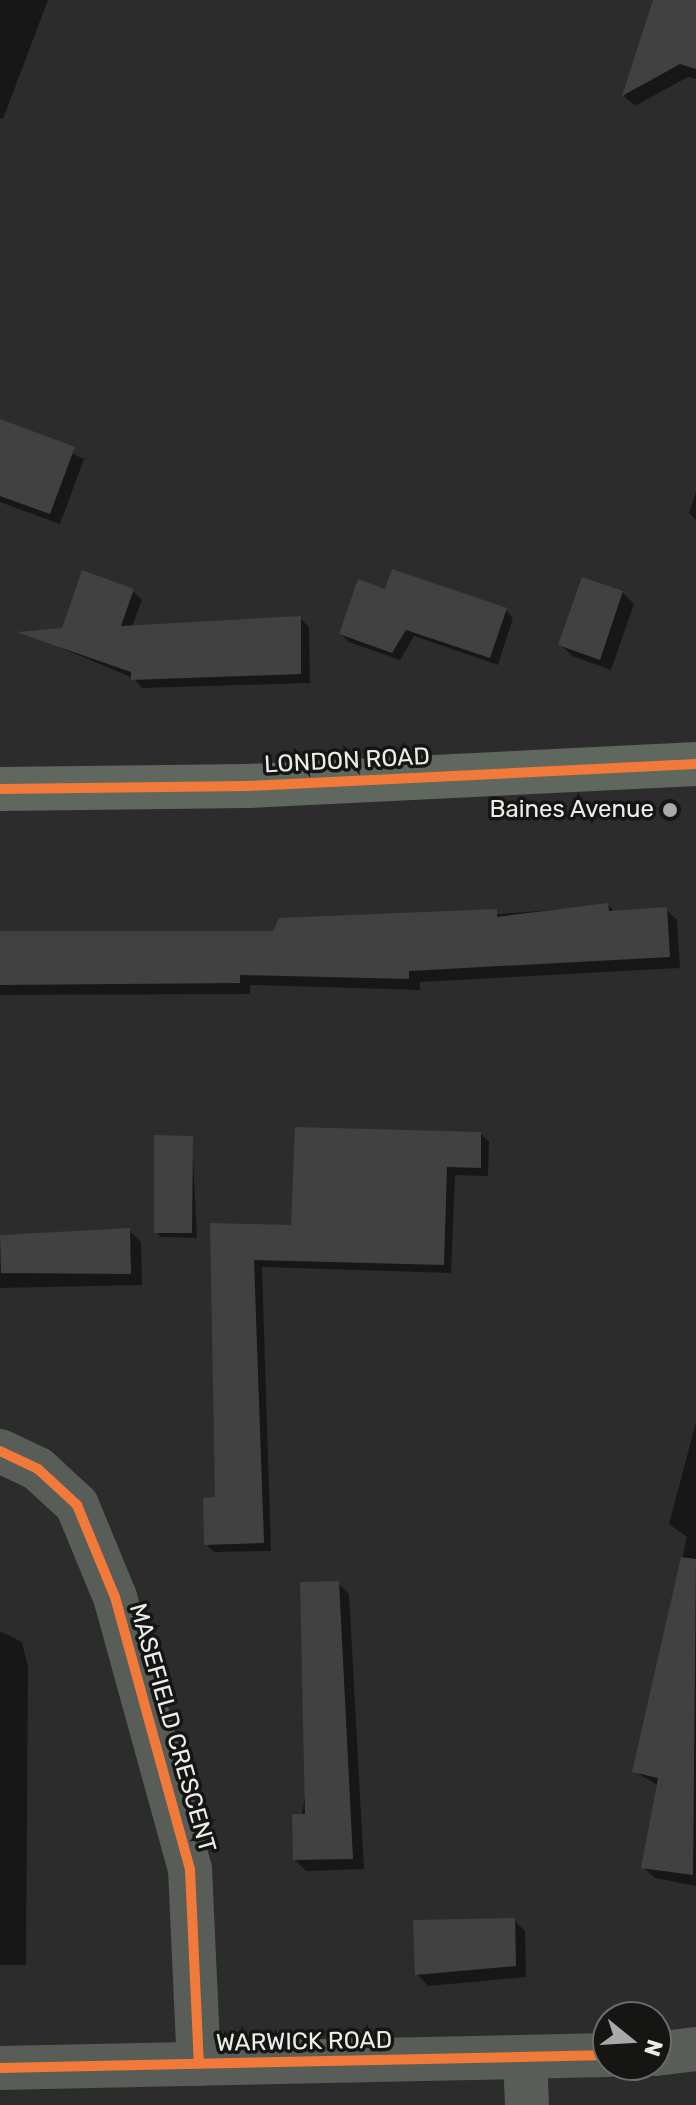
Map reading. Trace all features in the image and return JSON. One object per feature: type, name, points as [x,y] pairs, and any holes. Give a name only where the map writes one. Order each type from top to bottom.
[{"type":"main road","name":"LONDON ROAD","points":[[0,789],[248,786],[696,764]]},
{"type":"street","name":"MASEFIELD CRESCENT","points":[[0,1451],[38,1469],[77,1505],[115,1597],[190,1869],[199,2064]]},
{"type":"street","name":"WARWICK ROAD","points":[[0,2068],[592,2056]]},
{"type":"street","points":[[525,2058],[527,2105]]},
{"type":"building","points":[[653,0],[696,0],[696,69],[680,64],[622,96]]},
{"type":"building","points":[[0,419],[75,447],[50,514],[0,496]]},
{"type":"building","points":[[392,569],[507,608],[490,658],[406,630],[392,653],[339,634],[358,579],[385,589]]},
{"type":"building","points":[[82,570],[134,589],[121,626],[301,616],[301,674],[131,680],[131,672],[16,632],[62,628]]},
{"type":"building","points":[[582,577],[623,591],[600,660],[558,645]]},
{"type":"building","points":[[608,903],[609,911],[667,907],[670,957],[409,971],[409,979],[240,975],[240,983],[0,985],[0,931],[273,931],[279,918],[497,909],[497,917]]},
{"type":"building","points":[[295,1127],[481,1132],[481,1168],[447,1167],[444,1265],[254,1260],[264,1543],[204,1545],[203,1498],[215,1497],[210,1223],[291,1225]]},
{"type":"building","points":[[154,1135],[193,1136],[192,1233],[154,1233]]},
{"type":"building","points":[[130,1228],[131,1274],[1,1273],[0,1235]]},
{"type":"building","points":[[681,1557],[696,1559],[693,1875],[641,1868],[658,1778],[632,1772]]},
{"type":"building","points":[[339,1581],[353,1859],[293,1860],[292,1814],[305,1814],[300,1582]]},
{"type":"building","points":[[515,1918],[516,1966],[415,1975],[413,1920]]},
{"type":"cycle path","points":[[0,789],[248,786],[696,764]]},
{"type":"cycle path","points":[[0,1451],[38,1469],[77,1505],[115,1597],[190,1869],[199,2064]]},
{"type":"cycle path","points":[[0,2068],[592,2055]]},
{"type":"place","name":"Baines Avenue","points":[[670,810]]}]
